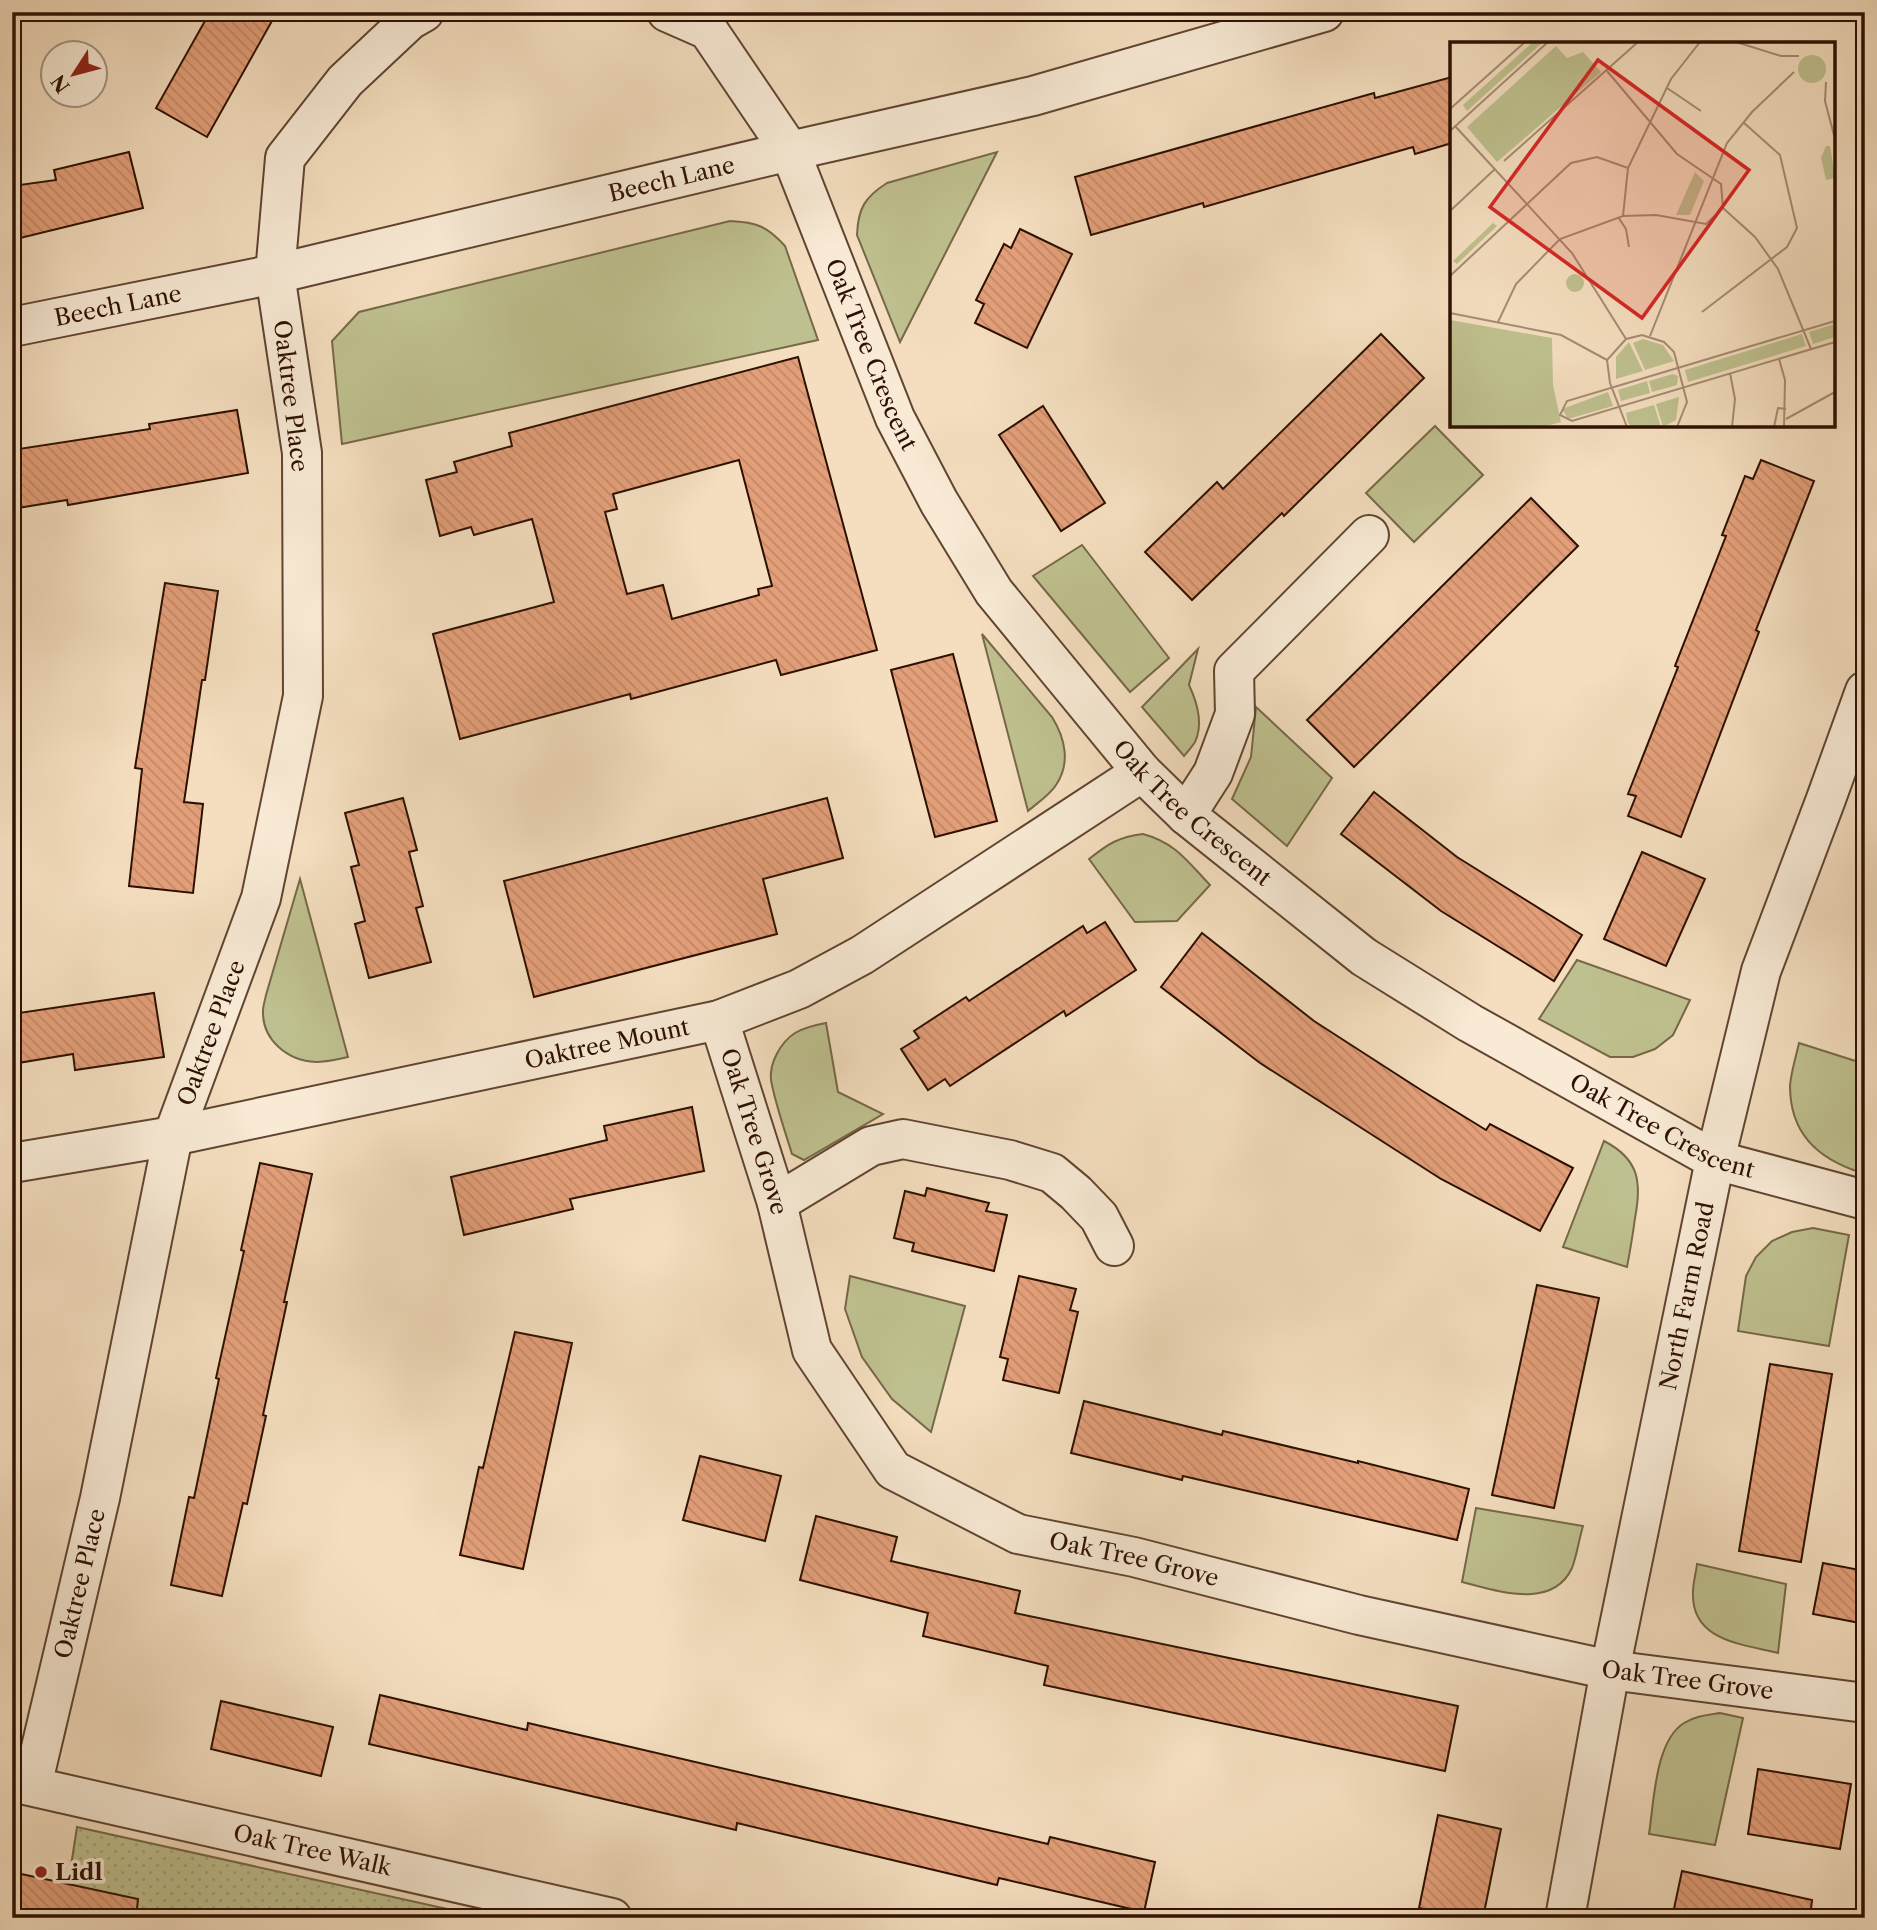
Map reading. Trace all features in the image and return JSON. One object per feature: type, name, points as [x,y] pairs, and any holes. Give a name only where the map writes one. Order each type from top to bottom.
[{"type":"street","name":"Oaktree Place","points":[[22,1784],[100,1498],[173,1136],[261,898],[303,696],[302,453],[275,274],[285,158],[345,81],[410,20],[424,12]]},
{"type":"street","name":"Oak Tree Crescent","points":[[667,12],[708,30],[790,152],[895,418],[939,502],[994,592],[1142,772],[1186,815],[1364,957],[1470,1023],[1715,1160],[1865,1200]]},
{"type":"street","name":"Beech Lane","points":[[12,327],[275,274],[1033,96],[1324,12]]},
{"type":"street","points":[[1186,815],[1213,773],[1235,714],[1234,671],[1368,535]]},
{"type":"street","name":"North Farm Road","points":[[1565,1918],[1610,1670],[1715,1160],[1761,971],[1865,691]]},
{"type":"street","name":"Oaktree Mount","points":[[12,1163],[173,1136],[719,1020],[799,989],[862,955],[1142,772]]},
{"type":"street","name":"Oak Tree Grove","points":[[719,1020],[777,1203],[812,1350],[893,1470],[1018,1534],[1134,1556],[1359,1615],[1610,1670],[1865,1703]]},
{"type":"street","points":[[777,1203],[871,1146],[902,1139],[1010,1160],[1052,1173],[1099,1217],[1114,1246]]},
{"type":"street","name":"Oak Tree Walk","points":[[22,1784],[612,1918]]},
{"type":"green space","points":[[997,152],[900,342],[857,235],[864,204],[887,183]]},
{"type":"green space","points":[[730,221],[761,227],[785,246],[818,340],[342,444],[332,341],[359,312]]},
{"type":"green space","points":[[1435,426],[1483,475],[1414,542],[1366,493]]},
{"type":"green space","points":[[1082,545],[1169,658],[1130,692],[1033,576]]},
{"type":"green space","points":[[982,634],[1052,717],[1063,742],[1065,759],[1061,777],[1050,792],[1028,811]]},
{"type":"green space","points":[[1198,649],[1189,685],[1197,705],[1198,735],[1184,756],[1142,707]]},
{"type":"green space","points":[[1256,707],[1332,778],[1287,846],[1232,799],[1251,757]]},
{"type":"green space","points":[[1143,834],[1173,848],[1210,885],[1177,921],[1135,922],[1089,859],[1114,842]]},
{"type":"green space","points":[[300,879],[348,1057],[316,1062],[296,1058],[272,1040],[264,1021],[266,995]]},
{"type":"green space","points":[[1577,960],[1690,1000],[1673,1035],[1655,1049],[1633,1057],[1610,1057],[1539,1019]]},
{"type":"green space","points":[[826,1023],[838,1092],[883,1114],[804,1160],[792,1154],[771,1073],[777,1054],[790,1037],[806,1028]]},
{"type":"green space","points":[[1799,1043],[1865,1064],[1865,1139],[1859,1172],[1830,1159],[1809,1141],[1801,1130],[1791,1103],[1790,1086]]},
{"type":"green space","points":[[1604,1141],[1625,1156],[1635,1173],[1637,1183],[1637,1205],[1627,1267],[1563,1247]]},
{"type":"green space","points":[[1813,1228],[1849,1235],[1829,1346],[1738,1331],[1746,1276],[1756,1257],[1772,1241],[1792,1232]]},
{"type":"green space","points":[[850,1276],[965,1306],[931,1432],[892,1399],[862,1357],[845,1309]]},
{"type":"green space","points":[[1476,1508],[1583,1526],[1572,1568],[1563,1581],[1551,1589],[1522,1594],[1462,1582]]},
{"type":"green space","points":[[1697,1564],[1786,1584],[1778,1653],[1721,1638],[1700,1621],[1693,1592]]},
{"type":"green space","points":[[1720,1713],[1743,1718],[1715,1845],[1649,1834],[1658,1773],[1667,1743],[1684,1723],[1697,1717]]},
{"type":"green space","points":[[77,1827],[488,1918],[63,1918]]},
{"type":"building","points":[[210,12],[277,12],[207,137],[156,108]]},
{"type":"building","points":[[1450,78],[1450,144],[1415,154],[1413,147],[1204,207],[1203,203],[1091,235],[1075,177],[1374,93],[1375,98]]},
{"type":"building","points":[[129,152],[143,208],[12,240],[12,186],[56,180],[54,170]]},
{"type":"building","points":[[1020,229],[1072,254],[1027,348],[975,323],[984,304],[976,300],[1004,244],[1011,248]]},
{"type":"building","points":[[1381,334],[1424,378],[1284,516],[1282,513],[1192,600],[1145,552],[1217,482],[1223,489]]},
{"type":"building","points":[[798,357],[877,650],[781,675],[776,660],[631,699],[630,694],[460,739],[433,634],[554,602],[532,519],[474,535],[471,527],[440,536],[426,480],[457,472],[454,462],[512,446],[509,433]],"holes":[[[739,460],[772,586],[758,589],[759,595],[672,619],[663,585],[627,594],[605,512],[617,509],[613,494]]]},
{"type":"building","points":[[1043,406],[1105,503],[1061,531],[999,435]]},
{"type":"building","points":[[237,410],[248,473],[68,505],[67,500],[12,509],[12,450],[150,429],[149,424]]},
{"type":"building","points":[[1761,460],[1814,481],[1756,630],[1759,632],[1681,837],[1628,816],[1636,796],[1628,794],[1678,667],[1675,666],[1726,536],[1722,535],[1745,476],[1753,479]]},
{"type":"building","points":[[1531,498],[1578,546],[1354,767],[1307,720]]},
{"type":"building","points":[[165,583],[218,591],[184,802],[203,804],[193,893],[129,886],[142,769],[135,768]]},
{"type":"building","points":[[953,654],[997,821],[935,837],[891,670]]},
{"type":"building","points":[[1374,792],[1457,857],[1582,935],[1554,981],[1441,911],[1341,834]]},
{"type":"building","points":[[403,798],[417,850],[409,852],[423,906],[416,908],[431,962],[369,978],[355,924],[365,921],[351,867],[359,865],[345,813]]},
{"type":"building","points":[[827,798],[843,858],[763,879],[777,934],[534,997],[504,881]]},
{"type":"building","points":[[1642,852],[1705,879],[1666,966],[1604,939]]},
{"type":"building","points":[[1105,922],[1136,970],[1066,1016],[1064,1011],[950,1086],[945,1079],[928,1090],[901,1049],[919,1038],[914,1031],[966,997],[969,1001],[1083,926],[1087,933]]},
{"type":"building","points":[[1202,933],[1314,1021],[1421,1090],[1486,1130],[1490,1124],[1573,1168],[1540,1231],[1441,1179],[1260,1063],[1161,987]]},
{"type":"building","points":[[154,993],[164,1057],[75,1070],[73,1054],[12,1064],[12,1014]]},
{"type":"building","points":[[692,1107],[704,1171],[570,1199],[573,1209],[464,1235],[451,1177],[607,1140],[604,1126]]},
{"type":"building","points":[[260,1163],[312,1174],[284,1302],[287,1302],[263,1415],[266,1416],[247,1504],[243,1503],[222,1596],[171,1585],[189,1497],[194,1498]]},
{"type":"building","points":[[927,1188],[989,1203],[986,1211],[1007,1215],[994,1271],[912,1251],[914,1243],[894,1238],[905,1191],[925,1196]]},
{"type":"building","points":[[1019,1276],[1076,1289],[1070,1310],[1078,1312],[1059,1393],[1003,1380],[1008,1359],[1000,1357]]},
{"type":"building","points":[[1537,1285],[1599,1298],[1554,1508],[1492,1495]]},
{"type":"building","points":[[515,1332],[572,1343],[523,1569],[460,1555],[479,1467],[483,1468]]},
{"type":"building","points":[[1770,1364],[1832,1374],[1801,1562],[1739,1551]]},
{"type":"building","points":[[1084,1401],[1222,1435],[1223,1431],[1358,1461],[1469,1489],[1457,1540],[1183,1476],[1182,1480],[1071,1453]]},
{"type":"building","points":[[700,1456],[781,1476],[765,1541],[683,1520]]},
{"type":"building","points":[[816,1516],[897,1537],[891,1561],[1020,1591],[1015,1613],[1458,1706],[1445,1771],[1044,1685],[1048,1666],[923,1636],[928,1613],[800,1580]]},
{"type":"building","points":[[1823,1563],[1865,1571],[1865,1624],[1813,1614]]},
{"type":"building","points":[[380,1695],[527,1730],[528,1723],[1048,1844],[1050,1837],[1155,1862],[1144,1912],[999,1878],[997,1885],[737,1823],[736,1830],[369,1744]]},
{"type":"building","points":[[221,1701],[333,1727],[321,1776],[211,1749]]},
{"type":"building","points":[[1758,1769],[1851,1784],[1840,1849],[1748,1834]]},
{"type":"building","points":[[1438,1815],[1501,1829],[1483,1918],[1465,1918],[1419,1908]]},
{"type":"building","points":[[1682,1871],[1812,1900],[1810,1918],[1672,1918]]},
{"type":"building","points":[[12,1872],[138,1899],[136,1918],[12,1918]]},
{"type":"place","name":"Lidl","points":[[41,1872]]}]
